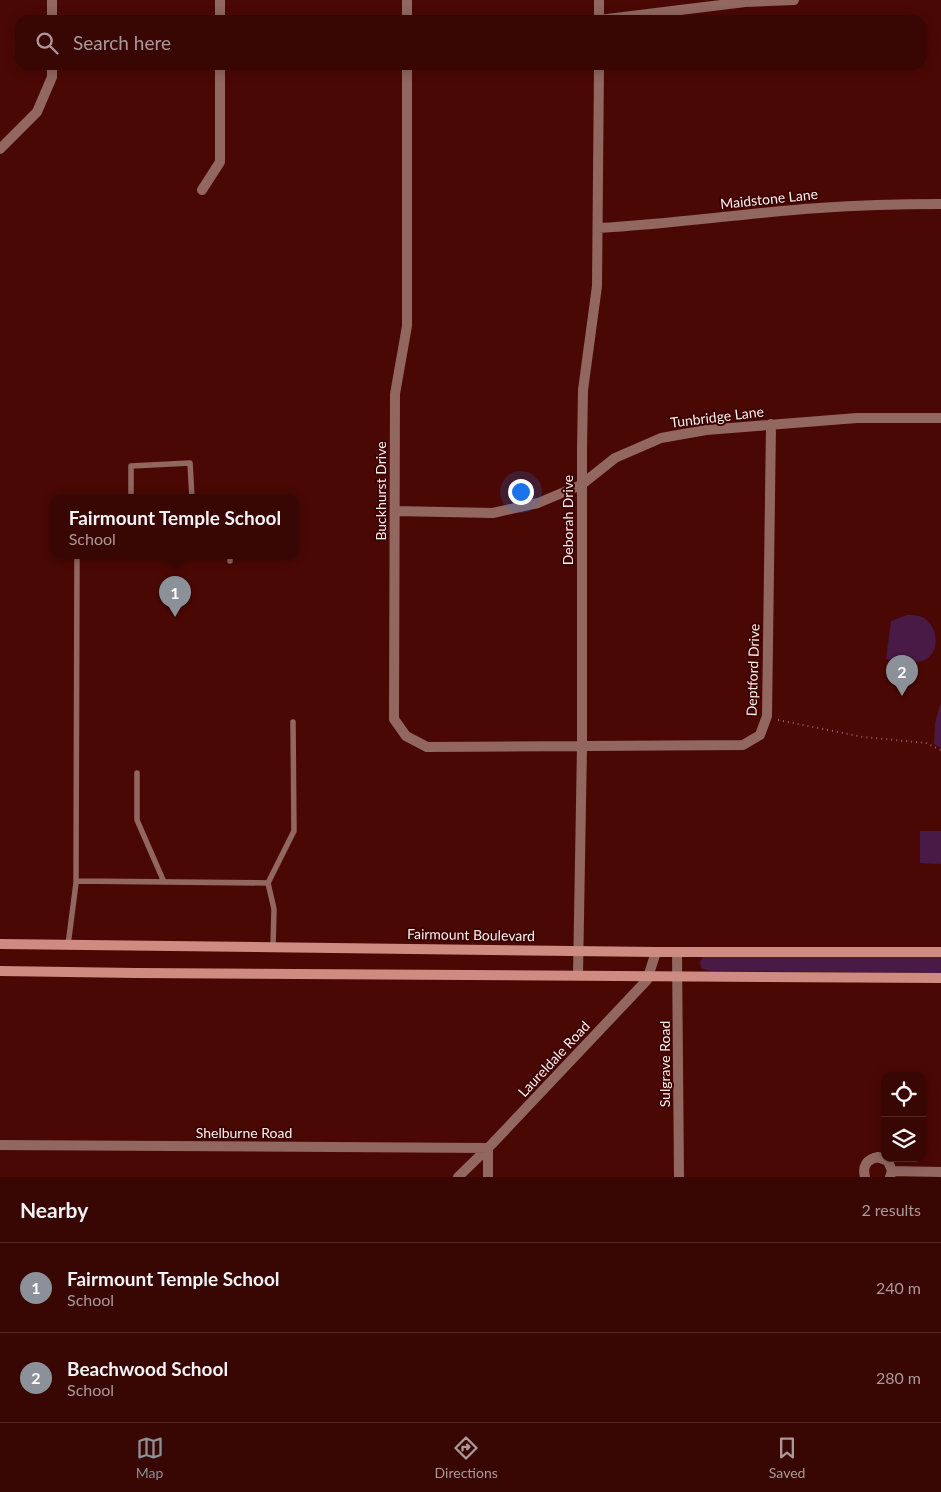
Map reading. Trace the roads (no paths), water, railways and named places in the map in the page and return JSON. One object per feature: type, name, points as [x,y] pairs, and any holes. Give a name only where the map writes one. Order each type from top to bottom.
[{"type":"main road","name":"Fairmount Boulevard","points":[[0,944],[656,952],[941,952]]},
{"type":"main road","points":[[0,971],[941,978]]},
{"type":"street","points":[[52,0],[52,15]]},
{"type":"street","points":[[220,0],[220,15]]},
{"type":"street","points":[[407,0],[407,15]]},
{"type":"street","points":[[599,0],[599,15]]},
{"type":"street","points":[[640,15],[745,2],[794,0]]},
{"type":"street","points":[[0,149],[38,112],[52,77],[52,70]]},
{"type":"street","points":[[202,190],[220,162],[220,70]]},
{"type":"street","name":"Buckhurst Drive","points":[[407,70],[406,326],[395,394],[394,719],[406,736],[427,747],[582,746]]},
{"type":"street","name":"Deborah Drive","points":[[578,975],[582,746],[581,485],[584,390],[598,286],[599,70]]},
{"type":"street","name":"Maidstone Lane","points":[[599,228],[664,224],[819,208],[941,204]]},
{"type":"street","name":"Tunbridge Lane","points":[[395,511],[494,513],[538,503],[581,485],[615,458],[661,438],[706,430],[857,418],[941,418]]},
{"type":"street","name":"Deptford Drive","points":[[582,746],[743,745],[760,735],[767,716],[771,424]]},
{"type":"street","name":"Laureldale Road","points":[[458,1177],[488,1148],[649,976],[656,952]]},
{"type":"street","name":"Sulgrave Road","points":[[677,952],[679,1177]]},
{"type":"street","name":"Shelburne Road","points":[[0,1145],[488,1148]]},
{"type":"street","points":[[488,1148],[488,1177]]},
{"type":"street","points":[[865,1177],[864,1166],[872,1158],[883,1158],[888,1161],[891,1174],[941,1172]]},
{"type":"lane","points":[[131,494],[131,466],[190,463],[192,494]]},
{"type":"lane","points":[[68,945],[76,881],[77,559]]},
{"type":"lane","points":[[273,947],[274,910],[268,883],[294,831],[293,722]]},
{"type":"lane","points":[[137,773],[137,820],[164,882]]},
{"type":"lane","points":[[76,881],[268,883]]},
{"type":"place","name":"Fairmount Temple School","points":[[175,617]]},
{"type":"place","name":"Beachwood School","points":[[902,696]]}]
